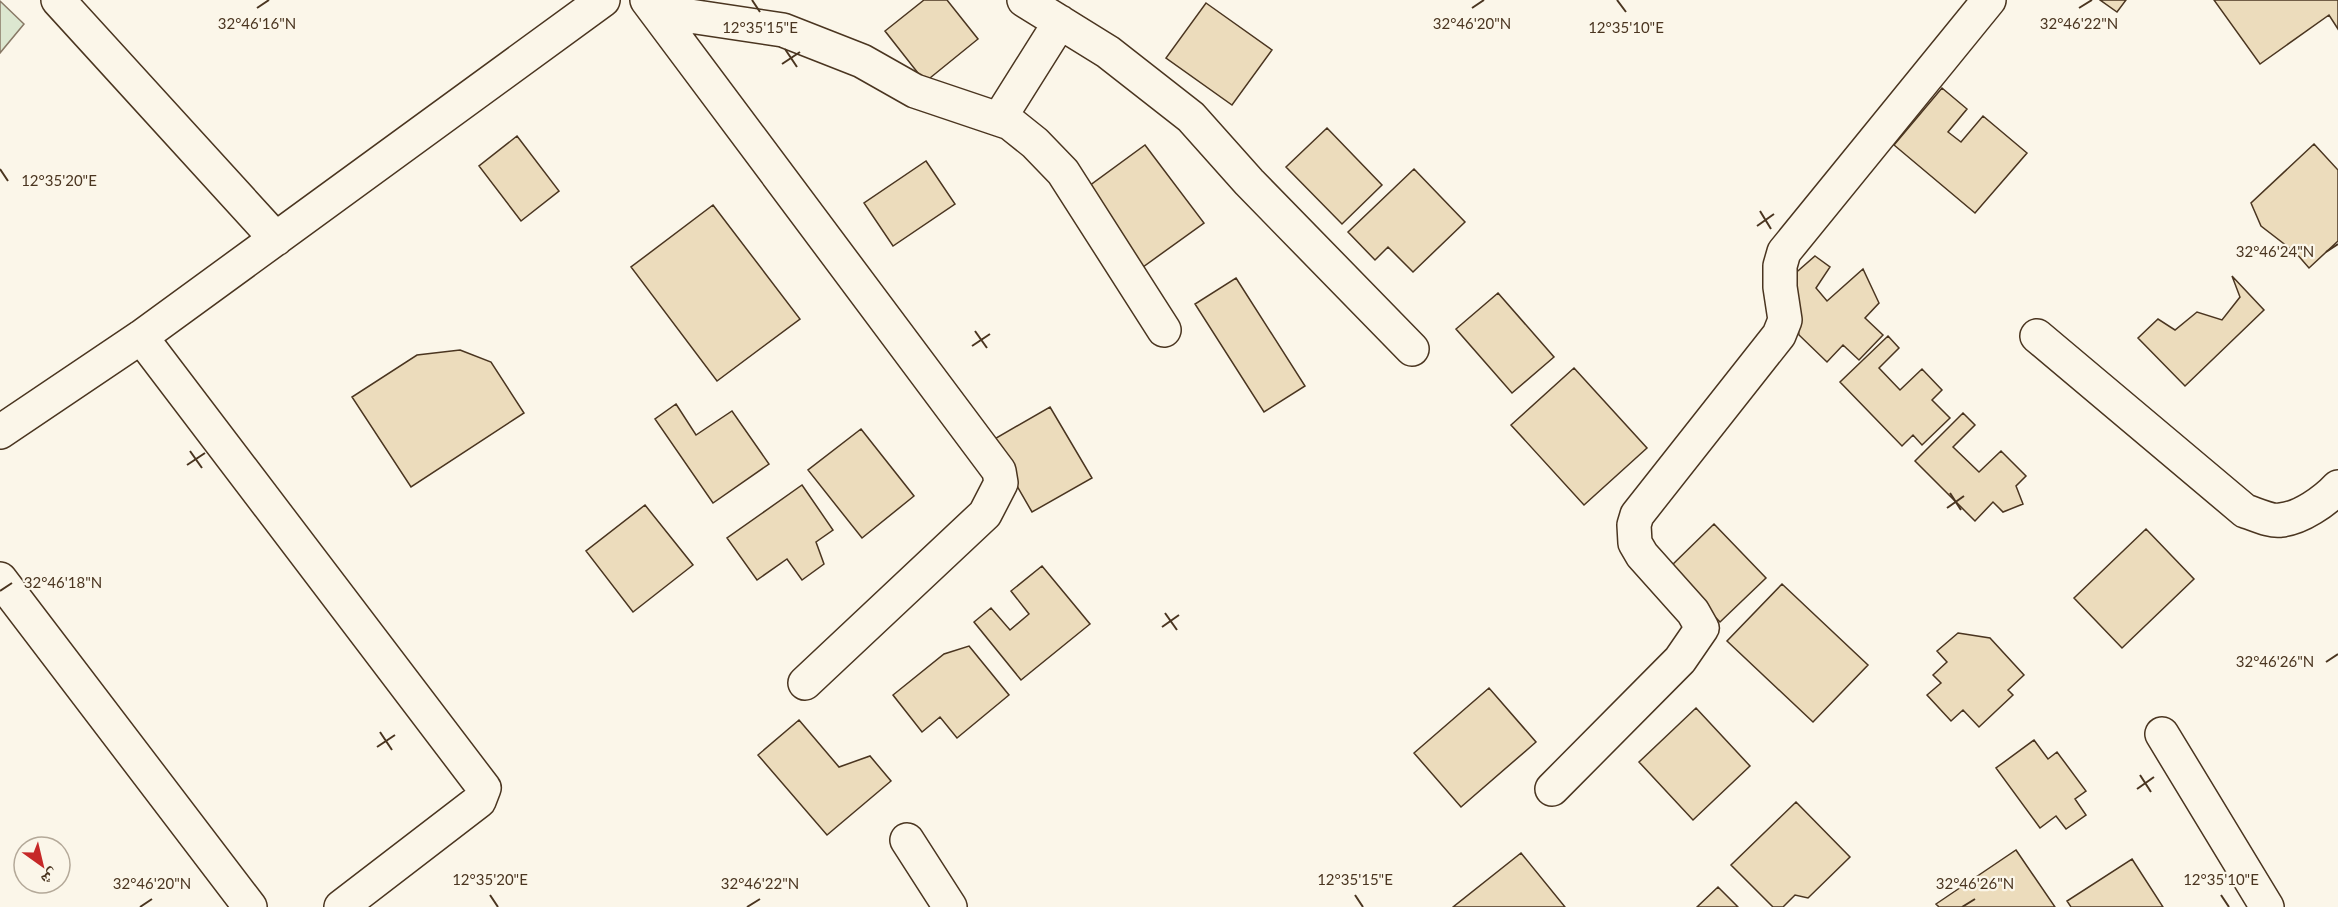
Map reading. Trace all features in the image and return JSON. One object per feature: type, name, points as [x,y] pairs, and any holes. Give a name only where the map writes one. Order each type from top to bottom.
[{"type":"street","points":[[57,0],[276,238]]},
{"type":"street","points":[[0,432],[141,337],[603,0]]},
{"type":"street","points":[[1024,0],[1108,52],[1191,117],[1250,182],[1412,349]]},
{"type":"street","points":[[1552,789],[1680,660],[1702,628],[1694,612],[1642,555],[1635,543],[1634,525],[1637,515],[1779,335],[1785,320],[1780,286],[1780,266],[1784,252],[1989,0]]},
{"type":"street","points":[[652,6],[783,30],[862,61],[915,91],[1010,123],[1035,143],[1063,172],[1164,330]]},
{"type":"street","points":[[652,6],[999,471],[1001,483],[985,514],[805,683]]},
{"type":"street","points":[[999,119],[1060,22]]},
{"type":"street","points":[[2037,336],[2245,511],[2280,521],[2302,513],[2331,495],[2338,487]]},
{"type":"street","points":[[141,337],[484,788],[479,801],[473,807],[341,907]]},
{"type":"street","points":[[0,579],[250,907]]},
{"type":"street","points":[[2162,734],[2267,907]]},
{"type":"street","points":[[907,840],[950,907]]},
{"type":"green space","points":[[0,1],[24,24],[0,53]]},
{"type":"building","points":[[924,0],[947,0],[978,39],[925,82],[885,31]]},
{"type":"building","points":[[2100,0],[2126,0],[2117,12]]},
{"type":"building","points":[[2214,0],[2338,0],[2338,29],[2329,15],[2260,64]]},
{"type":"building","points":[[1206,3],[1272,50],[1232,105],[1166,58]]},
{"type":"building","points":[[1942,88],[1967,109],[1948,132],[1961,142],[1983,116],[2027,153],[1975,213],[1894,145]]},
{"type":"building","points":[[1327,128],[1382,185],[1342,224],[1286,167]]},
{"type":"building","points":[[517,136],[559,191],[521,221],[479,166]]},
{"type":"building","points":[[2314,144],[2338,170],[2338,241],[2309,268],[2296,253],[2261,226],[2251,203]]},
{"type":"building","points":[[1145,145],[1204,223],[1143,267],[1085,189]]},
{"type":"building","points":[[926,161],[955,204],[893,246],[864,203]]},
{"type":"building","points":[[1414,169],[1465,222],[1413,272],[1388,247],[1375,260],[1348,232]]},
{"type":"building","points":[[713,205],[800,319],[717,381],[631,267]]},
{"type":"building","points":[[1815,256],[1830,267],[1816,288],[1827,301],[1863,269],[1879,303],[1865,318],[1883,335],[1859,360],[1843,345],[1827,362],[1799,335],[1791,277]]},
{"type":"building","points":[[2232,276],[2264,310],[2185,386],[2138,338],[2158,319],[2175,330],[2197,312],[2222,320],[2240,297]]},
{"type":"building","points":[[1236,278],[1305,386],[1264,412],[1195,304]]},
{"type":"building","points":[[1498,293],[1554,357],[1512,393],[1456,329]]},
{"type":"building","points":[[1888,336],[1899,348],[1879,368],[1900,390],[1922,369],[1942,390],[1932,400],[1950,418],[1922,445],[1913,435],[1902,446],[1840,382]]},
{"type":"building","points":[[460,350],[491,362],[524,413],[411,487],[352,397],[417,355]]},
{"type":"building","points":[[1574,368],[1647,448],[1584,505],[1511,425]]},
{"type":"building","points":[[676,404],[696,435],[732,411],[769,464],[713,503],[655,419]]},
{"type":"building","points":[[1050,407],[1092,478],[1032,512],[991,441]]},
{"type":"building","points":[[1963,413],[1975,425],[1953,447],[1979,472],[2001,451],[2026,476],[2016,486],[2023,504],[2003,512],[1993,502],[1975,521],[1915,461]]},
{"type":"building","points":[[861,429],[914,496],[862,538],[808,470]]},
{"type":"building","points":[[802,485],[833,530],[816,542],[824,564],[802,580],[787,559],[757,580],[727,538]]},
{"type":"building","points":[[645,505],[693,565],[633,612],[586,551]]},
{"type":"building","points":[[1714,524],[1766,578],[1720,622],[1668,569]]},
{"type":"building","points":[[2146,529],[2194,579],[2122,648],[2074,598]]},
{"type":"building","points":[[1042,566],[1090,624],[1021,680],[974,622],[991,608],[1010,630],[1029,614],[1011,591]]},
{"type":"building","points":[[1782,584],[1868,665],[1813,722],[1727,641]]},
{"type":"building","points":[[1958,633],[1990,638],[2024,675],[2008,690],[2013,695],[1979,727],[1963,710],[1951,721],[1927,695],[1941,683],[1933,675],[1947,662],[1937,651]]},
{"type":"building","points":[[969,646],[1009,695],[957,738],[940,717],[922,732],[893,695],[944,654]]},
{"type":"building","points":[[1489,688],[1536,742],[1461,807],[1414,753]]},
{"type":"building","points":[[1696,708],[1750,766],[1693,820],[1639,762]]},
{"type":"building","points":[[799,720],[839,767],[870,756],[891,781],[827,835],[758,755]]},
{"type":"building","points":[[2034,740],[2048,759],[2057,752],[2086,791],[2075,799],[2086,815],[2066,829],[2056,816],[2040,828],[1996,768]]},
{"type":"building","points":[[1796,802],[1850,857],[1808,898],[1795,895],[1783,907],[1773,907],[1731,865]]},
{"type":"building","points":[[2016,850],[2055,907],[1939,907],[1936,904]]},
{"type":"building","points":[[1521,853],[1565,907],[1453,907]]},
{"type":"building","points":[[2132,859],[2163,907],[2071,907],[2067,901]]},
{"type":"building","points":[[1718,887],[1738,907],[1697,907]]}]
